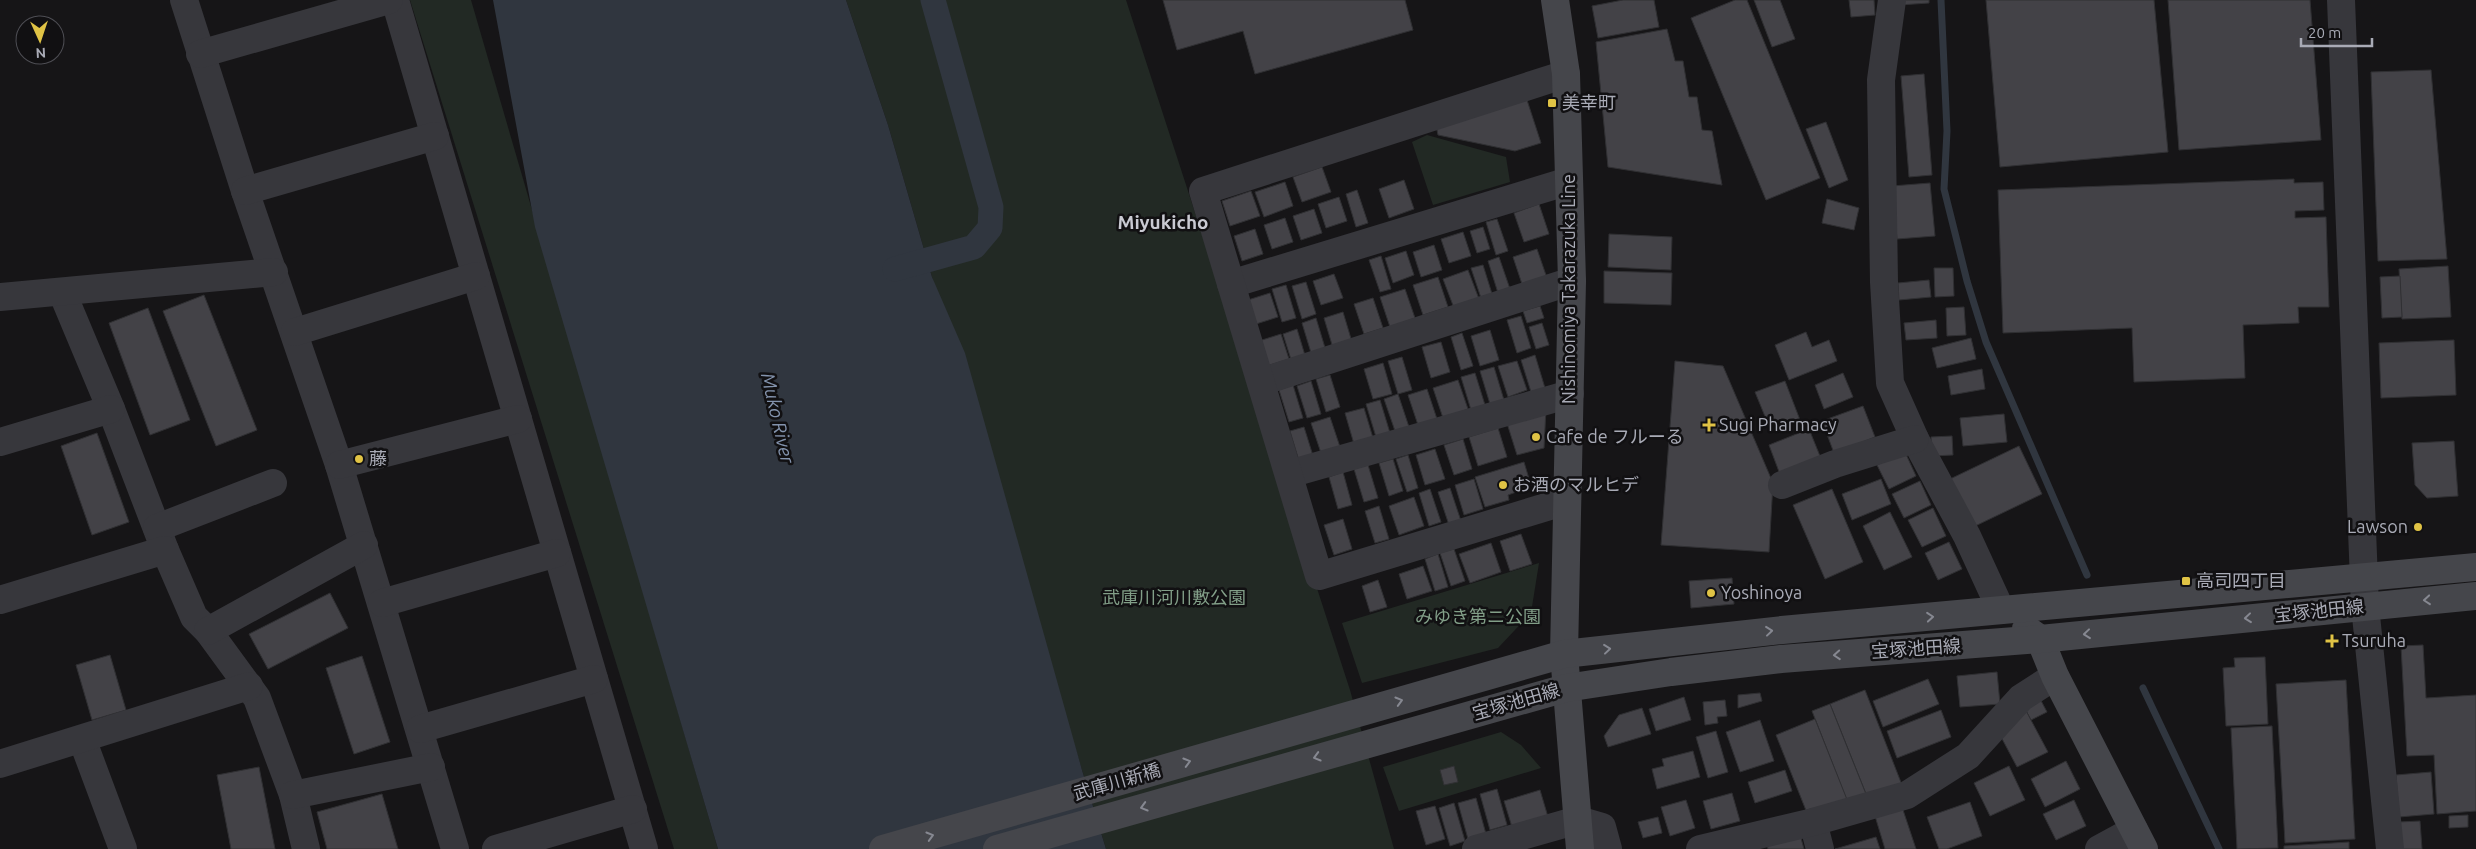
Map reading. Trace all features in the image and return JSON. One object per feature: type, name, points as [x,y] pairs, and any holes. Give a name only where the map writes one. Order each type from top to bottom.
[{"type":"street","points":[[184,0],[200,54],[339,465],[456,849]]},
{"type":"street","points":[[200,54],[389,0]]},
{"type":"street","points":[[395,0],[644,849]]},
{"type":"street","name":"Nishinomiya Takarazuka Line","points":[[1555,0],[1566,74],[1572,281],[1564,654],[1580,849]]},
{"type":"street","points":[[1892,0],[1881,80],[1884,282],[1890,383],[1915,439],[1967,536],[2001,610],[2040,639],[2054,676],[2139,840],[2099,849]]},
{"type":"street","points":[[2341,0],[2365,606],[2390,849]]},
{"type":"street","points":[[1566,74],[1203,191],[1319,576],[1566,501]]},
{"type":"street","points":[[246,191],[435,136]]},
{"type":"street","points":[[1231,284],[1569,180]]},
{"type":"street","points":[[0,296],[274,272]]},
{"type":"street","points":[[295,332],[476,276]]},
{"type":"street","points":[[1261,382],[1572,281]]},
{"type":"street","points":[[62,292],[194,617],[208,631],[257,698],[293,795],[306,849]]},
{"type":"street","points":[[1289,474],[1570,394]]},
{"type":"street","points":[[0,442],[111,409]]},
{"type":"street","points":[[339,465],[518,419]]},
{"type":"street","points":[[1782,485],[1834,464],[1915,439]]},
{"type":"street","points":[[0,600],[161,539],[273,483]]},
{"type":"street","points":[[208,631],[364,545]]},
{"type":"street","points":[[382,602],[557,553]]},
{"type":"street","name":"武庫川新橋","points":[[883,849],[1564,654],[1782,630],[2476,567]]},
{"type":"street","name":"宝塚池田線","points":[[1364,744],[1566,688],[1671,672],[1780,659],[2040,639],[2476,596]]},
{"type":"street","points":[[1712,848],[1907,795],[1968,756],[2021,698],[2054,676]]},
{"type":"street","points":[[420,729],[594,679]]},
{"type":"street","points":[[0,764],[248,686]]},
{"type":"street","points":[[82,739],[123,849]]},
{"type":"street","name":"武庫川新橋","points":[[997,849],[1364,744]]},
{"type":"street","points":[[293,795],[431,767]]},
{"type":"street","points":[[496,849],[633,809]]},
{"type":"street","points":[[1476,849],[1578,820],[1602,827],[1608,849]]},
{"type":"street","points":[[1812,822],[1820,849]]},
{"type":"green space","points":[[410,0],[471,0],[718,849],[674,849]]},
{"type":"green space","name":"武庫川河川敷公園","points":[[846,0],[1126,0],[1350,690],[1394,849],[1106,849],[932,277],[888,125]]},
{"type":"green space","points":[[1427,135],[1506,157],[1510,182],[1433,205],[1412,142]]},
{"type":"green space","name":"みゆき第ニ公園","points":[[1539,563],[1531,613],[1498,648],[1362,683],[1342,623]]},
{"type":"green space","points":[[1501,732],[1521,745],[1541,768],[1399,811],[1383,767]]},
{"type":"water","name":"Muko River","points":[[493,0],[846,0],[888,125],[932,277],[965,353],[1106,849],[718,849],[535,227]]},
{"type":"building","points":[[1163,0],[1405,0],[1413,30],[1255,74],[1243,31],[1177,50]]},
{"type":"building","points":[[1623,0],[1654,0],[1659,27],[1598,38],[1592,6]]},
{"type":"building","points":[[1735,0],[1747,0],[1820,178],[1766,200],[1691,18]]},
{"type":"building","points":[[1754,0],[1780,0],[1795,39],[1772,47]]},
{"type":"building","points":[[1849,0],[1874,0],[1875,15],[1851,17]]},
{"type":"building","points":[[1899,0],[1929,0],[1929,3],[1899,5]]},
{"type":"building","points":[[1986,0],[2154,0],[2168,152],[2000,167]]},
{"type":"building","points":[[2168,0],[2310,0],[2321,140],[2179,150]]},
{"type":"building","points":[[1667,29],[1675,61],[1683,61],[1689,97],[1697,97],[1702,130],[1712,131],[1722,185],[1608,167],[1596,42]]},
{"type":"building","points":[[2431,70],[2447,259],[2378,261],[2371,72]]},
{"type":"building","points":[[1924,74],[1932,175],[1909,177],[1901,76]]},
{"type":"building","points":[[1526,97],[1541,143],[1515,151],[1438,135],[1436,125]]},
{"type":"building","points":[[1826,122],[1848,180],[1829,188],[1806,129]]},
{"type":"building","points":[[1322,167],[1331,192],[1302,202],[1293,177]]},
{"type":"building","points":[[2294,179],[2294,183],[2323,182],[2324,210],[2295,211],[2295,218],[2326,217],[2329,307],[2298,307],[2299,323],[2243,325],[2245,378],[2134,382],[2132,328],[2003,333],[1998,190]]},
{"type":"building","points":[[1404,180],[1414,209],[1389,218],[1379,189]]},
{"type":"building","points":[[1285,182],[1293,206],[1264,217],[1255,192]]},
{"type":"building","points":[[1930,183],[1935,236],[1897,239],[1892,186]]},
{"type":"building","points":[[1357,190],[1368,223],[1356,227],[1346,194]]},
{"type":"building","points":[[1251,191],[1260,216],[1230,226],[1222,201]]},
{"type":"building","points":[[1339,197],[1347,221],[1326,228],[1318,204]]},
{"type":"building","points":[[1827,199],[1859,208],[1854,230],[1822,223]]},
{"type":"building","points":[[1539,204],[1549,234],[1524,242],[1514,213]]},
{"type":"building","points":[[1314,209],[1322,233],[1301,240],[1293,216]]},
{"type":"building","points":[[1285,218],[1293,242],[1272,249],[1264,225]]},
{"type":"building","points":[[1497,219],[1508,251],[1496,255],[1486,222]]},
{"type":"building","points":[[1483,227],[1490,249],[1477,253],[1470,231]]},
{"type":"building","points":[[1255,229],[1263,254],[1242,261],[1234,236]]},
{"type":"building","points":[[1463,232],[1471,256],[1449,263],[1441,239]]},
{"type":"building","points":[[1609,234],[1672,237],[1671,270],[1608,267]]},
{"type":"building","points":[[1434,245],[1442,270],[1421,277],[1413,252]]},
{"type":"building","points":[[1537,249],[1547,278],[1523,287],[1513,257]]},
{"type":"building","points":[[1406,251],[1414,275],[1393,283],[1385,258]]},
{"type":"building","points":[[1381,256],[1391,289],[1380,292],[1369,260]]},
{"type":"building","points":[[1499,257],[1510,289],[1498,293],[1488,261]]},
{"type":"building","points":[[1483,265],[1493,297],[1482,301],[1471,268]]},
{"type":"building","points":[[2448,266],[2451,317],[2402,319],[2399,269]]},
{"type":"building","points":[[1934,268],[1953,268],[1954,296],[1935,297]]},
{"type":"building","points":[[1468,270],[1479,299],[1454,308],[1443,279]]},
{"type":"building","points":[[1604,271],[1672,273],[1671,305],[1604,303]]},
{"type":"building","points":[[1334,274],[1343,298],[1321,305],[1313,281]]},
{"type":"building","points":[[2400,276],[2402,317],[2382,318],[2380,277]]},
{"type":"building","points":[[1438,277],[1448,307],[1423,315],[1413,285]]},
{"type":"building","points":[[1929,280],[1931,297],[1899,300],[1898,283]]},
{"type":"building","points":[[1306,282],[1316,314],[1302,319],[1292,286]]},
{"type":"building","points":[[1286,285],[1296,318],[1282,322],[1272,289]]},
{"type":"building","points":[[1405,289],[1415,318],[1390,327],[1380,297]]},
{"type":"building","points":[[1270,293],[1278,317],[1256,324],[1248,300]]},
{"type":"building","points":[[204,295],[257,430],[216,446],[163,311]]},
{"type":"building","points":[[1373,298],[1383,328],[1364,334],[1354,304]]},
{"type":"building","points":[[1540,306],[1544,318],[1527,323],[1523,311]]},
{"type":"building","points":[[1964,307],[1966,335],[1947,336],[1946,308]]},
{"type":"building","points":[[148,308],[190,420],[150,435],[109,323]]},
{"type":"building","points":[[1343,312],[1352,342],[1333,348],[1324,318]]},
{"type":"building","points":[[1521,316],[1531,348],[1517,353],[1507,320]]},
{"type":"building","points":[[1316,318],[1326,351],[1312,356],[1302,323]]},
{"type":"building","points":[[1936,320],[1937,338],[1906,340],[1904,323]]},
{"type":"building","points":[[1542,323],[1549,345],[1536,349],[1529,327]]},
{"type":"building","points":[[1297,329],[1307,362],[1293,366],[1283,334]]},
{"type":"building","points":[[1490,330],[1499,360],[1480,366],[1471,336]]},
{"type":"building","points":[[1806,332],[1812,347],[1829,340],[1837,361],[1789,380],[1775,345]]},
{"type":"building","points":[[1462,333],[1473,366],[1461,370],[1451,337]]},
{"type":"building","points":[[1281,334],[1289,359],[1267,366],[1259,341]]},
{"type":"building","points":[[1971,338],[1976,359],[1937,368],[1932,348]]},
{"type":"building","points":[[2454,340],[2456,395],[2381,398],[2379,343]]},
{"type":"building","points":[[1441,342],[1450,372],[1431,378],[1422,347]]},
{"type":"building","points":[[1535,355],[1545,388],[1531,392],[1521,360]]},
{"type":"building","points":[[1402,357],[1412,390],[1398,394],[1388,361]]},
{"type":"building","points":[[1517,361],[1527,390],[1508,397],[1498,366]]},
{"type":"building","name":"Sugi Pharmacy","points":[[1675,361],[1723,366],[1773,483],[1769,552],[1661,545]]},
{"type":"building","points":[[1383,363],[1392,394],[1373,399],[1364,369]]},
{"type":"building","points":[[1494,367],[1504,400],[1490,404],[1480,371]]},
{"type":"building","points":[[1982,369],[1985,389],[1951,395],[1948,376]]},
{"type":"building","points":[[1475,373],[1485,405],[1471,410],[1461,377]]},
{"type":"building","points":[[1843,373],[1853,397],[1824,409],[1815,385]]},
{"type":"building","points":[[1330,375],[1340,407],[1326,412],[1316,379]]},
{"type":"building","points":[[1458,380],[1468,409],[1443,418],[1433,388]]},
{"type":"building","points":[[1311,381],[1321,414],[1307,418],[1297,386]]},
{"type":"building","points":[[1785,381],[1800,420],[1771,431],[1755,392]]},
{"type":"building","points":[[1293,385],[1303,418],[1289,422],[1279,390]]},
{"type":"building","points":[[1427,389],[1437,419],[1418,425],[1408,395]]},
{"type":"building","points":[[1398,394],[1409,427],[1395,431],[1384,399]]},
{"type":"building","points":[[1380,400],[1390,433],[1376,437],[1366,404]]},
{"type":"building","points":[[1863,406],[1875,437],[1834,453],[1822,421]]},
{"type":"building","points":[[1364,408],[1373,438],[1354,444],[1345,413]]},
{"type":"building","points":[[1546,408],[1544,448],[1517,455],[1506,420]]},
{"type":"building","points":[[2004,414],[2007,442],[1963,446],[1960,418]]},
{"type":"building","points":[[1330,417],[1340,447],[1321,453],[1311,423]]},
{"type":"building","points":[[1304,427],[1314,459],[1300,464],[1290,431]]},
{"type":"building","points":[[1498,428],[1507,457],[1478,466],[1469,437]]},
{"type":"building","points":[[1809,429],[1822,461],[1781,477],[1769,445]]},
{"type":"building","points":[[97,433],[129,522],[92,535],[61,446]]},
{"type":"building","points":[[1952,436],[1953,455],[1932,456],[1931,437]]},
{"type":"building","points":[[1463,439],[1472,469],[1454,475],[1444,445]]},
{"type":"building","points":[[2454,441],[2458,496],[2427,498],[2415,485],[2412,443]]},
{"type":"building","points":[[2019,446],[2042,494],[1971,528],[1948,480]]},
{"type":"building","points":[[1435,449],[1445,479],[1425,485],[1416,455]]},
{"type":"building","points":[[1905,452],[1916,476],[1889,489],[1877,465]]},
{"type":"building","points":[[1408,455],[1418,488],[1407,492],[1396,459]]},
{"type":"building","points":[[1393,459],[1403,491],[1389,496],[1379,463]]},
{"type":"building","name":"お酒のマルヒデ","points":[[1524,462],[1530,482],[1527,488],[1508,495],[1509,500],[1485,507],[1475,477]]},
{"type":"building","points":[[1368,465],[1378,498],[1364,502],[1354,469]]},
{"type":"building","points":[[1343,472],[1352,505],[1338,509],[1329,477]]},
{"type":"building","points":[[1474,479],[1483,509],[1464,515],[1455,485]]},
{"type":"building","points":[[1881,479],[1891,504],[1852,520],[1842,494]]},
{"type":"building","points":[[1920,481],[1931,505],[1904,518],[1892,494]]},
{"type":"building","points":[[1450,488],[1461,521],[1449,525],[1438,492]]},
{"type":"building","points":[[1430,489],[1441,522],[1429,526],[1419,493]]},
{"type":"building","points":[[1832,489],[1863,562],[1825,579],[1793,505]]},
{"type":"building","points":[[1414,497],[1424,526],[1399,535],[1389,506]]},
{"type":"building","points":[[1379,506],[1389,539],[1375,543],[1365,511]]},
{"type":"building","points":[[1933,508],[1946,536],[1922,547],[1908,520]]},
{"type":"building","points":[[1890,512],[1912,557],[1884,570],[1863,526]]},
{"type":"building","points":[[1343,519],[1352,549],[1334,555],[1324,525]]},
{"type":"building","points":[[1521,534],[1532,564],[1510,571],[1500,541]]},
{"type":"building","points":[[1949,542],[1962,569],[1938,580],[1925,553]]},
{"type":"building","points":[[1491,543],[1501,572],[1470,583],[1459,554]]},
{"type":"building","points":[[1454,549],[1465,581],[1451,586],[1440,553]]},
{"type":"building","points":[[1438,554],[1448,587],[1435,591],[1425,559]]},
{"type":"building","points":[[1423,566],[1432,591],[1407,599],[1399,574]]},
{"type":"building","name":"Yoshinoya","points":[[1732,578],[1734,604],[1691,608],[1689,581]]},
{"type":"building","points":[[1378,580],[1387,607],[1370,612],[1362,586]]},
{"type":"building","points":[[330,593],[348,628],[268,669],[249,634]]},
{"type":"building","points":[[2423,645],[2426,698],[2476,695],[2476,811],[2437,814],[2434,755],[2407,756],[2401,646]]},
{"type":"building","points":[[110,655],[126,710],[92,720],[76,665]]},
{"type":"building","points":[[362,656],[390,742],[354,754],[326,668]]},
{"type":"building","points":[[2265,657],[2268,724],[2226,726],[2223,668],[2235,667],[2234,658]]},
{"type":"building","points":[[1997,672],[2000,704],[1960,707],[1957,676]]},
{"type":"building","points":[[1928,679],[1939,704],[1883,727],[1873,701]]},
{"type":"building","points":[[2346,680],[2355,839],[2285,843],[2276,684]]},
{"type":"building","points":[[1865,690],[1902,785],[1868,799],[1830,704]]},
{"type":"building","points":[[1760,693],[1762,701],[1738,708],[1738,695]]},
{"type":"building","points":[[2038,695],[2047,712],[2031,720],[2024,707]]},
{"type":"building","points":[[1684,697],[1691,720],[1656,731],[1649,709]]},
{"type":"building","points":[[1725,700],[1727,716],[1717,717],[1718,723],[1705,725],[1703,702]]},
{"type":"building","points":[[1830,704],[1868,799],[1849,806],[1812,711]]},
{"type":"building","points":[[2024,707],[2048,752],[2017,767],[1999,733]]},
{"type":"building","points":[[1642,708],[1651,734],[1608,747],[1604,736],[1619,715]]},
{"type":"building","points":[[1941,710],[1951,737],[1897,758],[1887,731]]},
{"type":"building","points":[[1815,719],[1848,802],[1809,818],[1776,735]]},
{"type":"building","points":[[1760,720],[1774,761],[1740,772],[1726,732]]},
{"type":"building","points":[[2272,726],[2278,848],[2237,849],[2231,728]]},
{"type":"building","points":[[1716,731],[1728,772],[1708,778],[1696,737]]},
{"type":"building","points":[[1693,751],[1700,777],[1657,789],[1652,769],[1664,766],[1662,759]]},
{"type":"building","points":[[2066,761],[2080,789],[2045,807],[2031,779]]},
{"type":"building","points":[[1454,766],[1458,782],[1444,785],[1440,770]]},
{"type":"building","points":[[2009,766],[2025,800],[1990,816],[1974,783]]},
{"type":"building","points":[[259,767],[275,849],[231,849],[217,775]]},
{"type":"building","points":[[1785,770],[1792,791],[1755,803],[1748,782]]},
{"type":"building","points":[[2431,772],[2434,814],[2399,817],[2396,775]]},
{"type":"building","points":[[1497,789],[1507,825],[1490,830],[1480,794]]},
{"type":"building","points":[[1540,790],[1548,817],[1512,827],[1504,801]]},
{"type":"building","points":[[1732,793],[1740,821],[1711,829],[1703,801]]},
{"type":"building","points":[[382,794],[398,849],[327,849],[317,812]]},
{"type":"building","points":[[1476,798],[1486,834],[1468,839],[1458,803]]},
{"type":"building","points":[[1686,800],[1695,828],[1670,836],[1661,807]]},
{"type":"building","points":[[2074,800],[2086,826],[2056,840],[2043,814]]},
{"type":"building","points":[[1970,802],[1982,836],[1947,849],[1939,849],[1927,817]]},
{"type":"building","points":[[1454,803],[1465,841],[1450,846],[1439,808]]},
{"type":"building","points":[[1435,806],[1445,839],[1426,845],[1416,811]]},
{"type":"building","points":[[1902,807],[1916,849],[1885,849],[1875,816]]},
{"type":"building","points":[[2468,815],[2468,827],[2449,828],[2449,816]]},
{"type":"building","points":[[1658,817],[1662,833],[1643,838],[1638,822]]},
{"type":"building","points":[[2420,821],[2422,849],[2401,849],[2399,822]]},
{"type":"building","points":[[1799,831],[1804,849],[1768,849],[1766,842]]},
{"type":"building","points":[[1876,837],[1880,849],[1835,849]]},
{"type":"building","points":[[2349,842],[2349,849],[2284,849],[2284,846]]},
{"type":"waterway","points":[[895,269],[974,247],[990,228],[991,207],[933,0]]},
{"type":"waterway","points":[[1941,0],[1947,131],[1944,189],[1967,281],[1986,342],[2087,575]]},
{"type":"waterway","points":[[2143,688],[2219,849]]},
{"type":"place","name":"美幸町","points":[[1552,103]]},
{"type":"place","name":"Sugi Pharmacy","points":[[1709,425]]},
{"type":"place","name":"Cafe de フルーる","points":[[1536,437]]},
{"type":"place","name":"藤","points":[[359,459]]},
{"type":"place","name":"お酒のマルヒデ","points":[[1503,485]]},
{"type":"place","name":"Lawson","points":[[2418,527]]},
{"type":"place","name":"高司四丁目","points":[[2186,581]]},
{"type":"place","name":"Yoshinoya","points":[[1711,593]]},
{"type":"place","name":"Tsuruha","points":[[2332,641]]},
{"type":"district","name":"Miyukicho","points":[[1163,222]]}]
